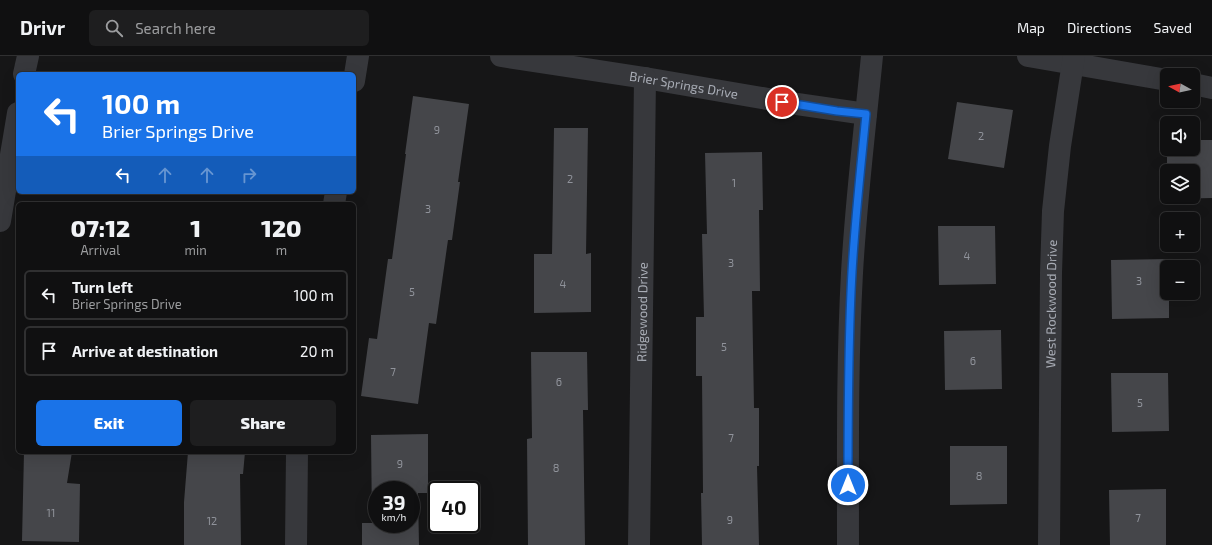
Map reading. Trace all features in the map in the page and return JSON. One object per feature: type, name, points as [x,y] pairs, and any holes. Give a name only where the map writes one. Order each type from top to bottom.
[{"type":"street","points":[[24,72],[28,56]]},
{"type":"street","points":[[356,72],[358,56]]},
{"type":"street","name":"Brier Springs Drive","points":[[501,56],[866,114]]},
{"type":"street","points":[[848,545],[850,310],[858,191],[872,56]]},
{"type":"street","points":[[1028,56],[1073,60],[1160,79]]},
{"type":"street","name":"West Rockwood Drive","points":[[1048,545],[1050,273],[1053,211],[1060,146],[1073,60]]},
{"type":"street","name":"Ridgewood Drive","points":[[639,545],[645,78]]},
{"type":"street","points":[[1200,85],[1212,88]]},
{"type":"street","points":[[0,221],[16,125]]},
{"type":"street","points":[[296,545],[297,454]]},
{"type":"building","points":[[413,96],[469,104],[458,182],[460,182],[452,240],[448,240],[436,324],[429,323],[418,404],[361,396],[369,338],[377,339],[388,259],[392,259]]},
{"type":"building","points":[[957,102],[1013,110],[1004,168],[948,159]]},
{"type":"building","points":[[554,128],[588,128],[586,254],[591,253],[591,312],[534,313],[534,254],[552,254]]},
{"type":"building","points":[[1200,140],[1212,140],[1212,198],[1200,198],[1200,164],[1167,164],[1167,156],[1200,156]]},
{"type":"building","points":[[762,152],[763,210],[759,210],[760,291],[752,291],[754,408],[759,408],[759,466],[757,466],[759,545],[702,545],[702,376],[696,376],[696,317],[704,317],[702,234],[707,234],[705,153]]},
{"type":"building","points":[[938,226],[995,226],[996,284],[939,285]]},
{"type":"building","points":[[1168,259],[1160,260],[1160,300],[1169,300],[1169,318],[1112,319],[1111,260]]},
{"type":"building","points":[[1001,330],[1002,389],[945,390],[944,331]]},
{"type":"building","points":[[531,352],[587,352],[588,410],[583,410],[585,545],[528,545],[527,439],[532,438]]},
{"type":"building","points":[[1111,373],[1168,373],[1169,431],[1112,432]]},
{"type":"building","points":[[428,434],[428,493],[420,493],[420,481],[372,481],[371,435]]},
{"type":"building","points":[[950,446],[1007,446],[1007,504],[950,505]]},
{"type":"building","points":[[24,454],[72,454],[67,483],[80,484],[79,542],[22,541]]},
{"type":"building","points":[[188,454],[245,454],[243,474],[240,474],[241,545],[184,545],[184,502]]},
{"type":"building","points":[[1166,489],[1166,545],[1110,545],[1109,490]]},
{"type":"building","points":[[362,523],[368,523],[368,533],[419,533],[419,545],[362,545]]},
{"type":"route","points":[[782,102],[866,114],[852,272],[849,355],[848,485]]}]
